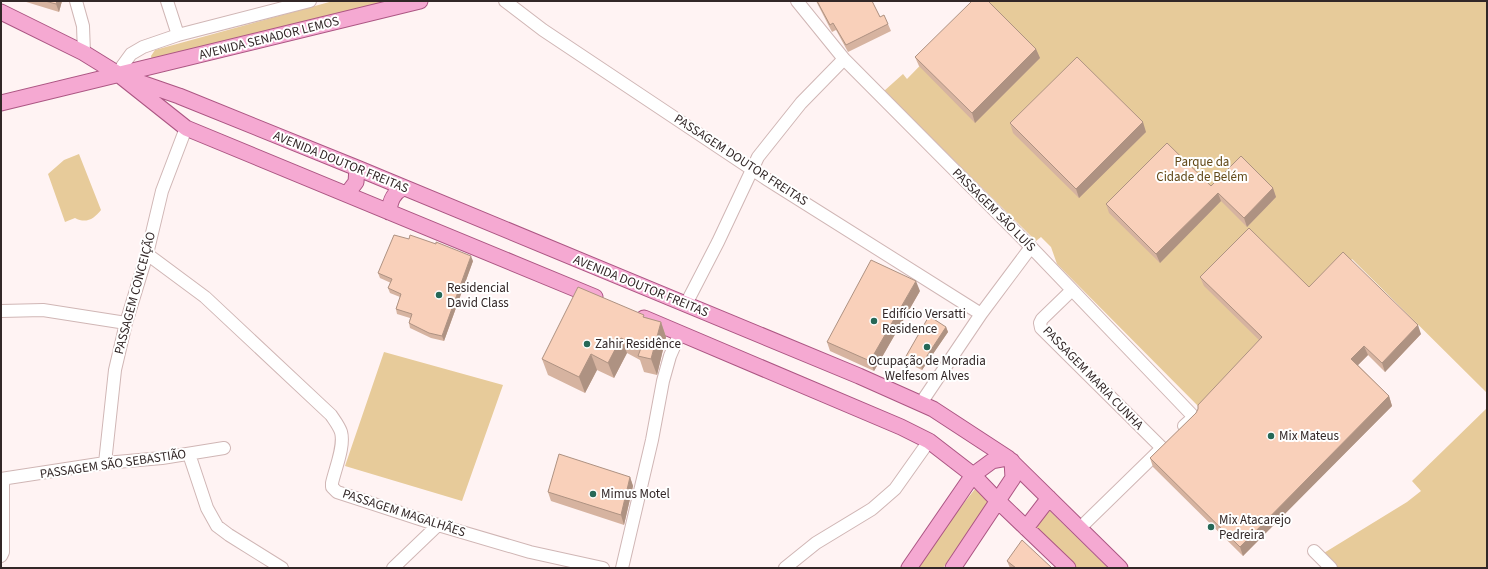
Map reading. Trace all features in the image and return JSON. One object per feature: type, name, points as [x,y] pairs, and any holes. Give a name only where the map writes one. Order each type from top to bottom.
[{"type":"main road","name":"AVENIDA SENADOR LEMOS","points":[[1,104],[392,4],[420,1]]},
{"type":"main road","name":"AVENIDA DOUTOR FREITAS","points":[[1,12],[84,53],[118,74],[186,128],[607,303]]},
{"type":"main road","name":"AVENIDA DOUTOR FREITAS","points":[[118,74],[178,96],[358,168],[403,188],[860,376],[921,403],[976,436],[1010,460],[1120,568]]},
{"type":"main road","points":[[347,194],[356,182],[358,168]]},
{"type":"main road","points":[[389,212],[391,200],[398,190],[403,188]]},
{"type":"main road","points":[[629,312],[901,427],[929,441],[973,476],[1068,568]]},
{"type":"main road","points":[[914,564],[973,476],[992,461],[1010,460],[1013,478],[953,568]]},
{"type":"main road","points":[[1026,528],[1049,498]]},
{"type":"street","points":[[76,1],[83,26],[84,53]]},
{"type":"street","points":[[167,1],[178,35]]},
{"type":"street","name":"AVENIDA SENADOR LEMOS","points":[[118,74],[131,54],[143,47],[178,35],[310,1]]},
{"type":"street","name":"PASSAGEM DOUTOR FREITAS","points":[[505,1],[543,30],[752,169],[980,314]]},
{"type":"street","name":"PASSAGEM SÃO LUÍS","points":[[797,1],[844,59],[1031,247],[1194,416],[1162,448]]},
{"type":"street","points":[[686,304],[718,242],[758,157],[801,103],[844,59]]},
{"type":"street","name":"PASSAGEM CONCEIÇÃO","points":[[105,463],[115,370],[126,323],[147,254],[162,190],[186,128]]},
{"type":"street","points":[[921,403],[980,314],[1031,247]]},
{"type":"street","name":"PASSAGEM MAGALHÃES","points":[[147,254],[205,298],[331,415],[339,426],[342,445],[332,483],[332,487],[337,492],[438,525],[530,552],[602,568]]},
{"type":"street","name":"PASSAGEM MARIA CUNHA","points":[[1072,290],[1041,320],[1041,328],[1162,448]]},
{"type":"street","points":[[1,311],[43,310],[126,323]]},
{"type":"street","points":[[622,568],[652,440],[663,381],[670,356],[680,333]]},
{"type":"street","points":[[785,568],[816,543],[872,509],[895,489],[929,441]]},
{"type":"street","name":"PASSAGEM SÃO SEBASTIÃO","points":[[2,479],[105,463],[162,458],[224,448]]},
{"type":"street","points":[[1080,528],[1162,448]]},
{"type":"street","points":[[189,454],[207,508],[217,526],[282,568]]},
{"type":"street","points":[[1,556],[3,552],[2,479]]},
{"type":"street","points":[[393,568],[438,525]]},
{"type":"street","points":[[1314,551],[1331,568]]},
{"type":"green space","points":[[333,1],[402,1],[152,62],[151,56],[155,50]]},
{"type":"green space","name":"Parque da Cidade de Belém","points":[[983,1],[1487,1],[1487,393],[1352,259],[1248,363],[1203,411],[1057,264],[1051,247],[1041,237],[1036,241],[884,91],[903,74],[907,79]]},
{"type":"green space","points":[[79,154],[101,210],[90,220],[83,221],[75,218],[65,222],[48,174],[64,160]]},
{"type":"green space","points":[[384,352],[503,385],[462,501],[345,466]]},
{"type":"green space","points":[[1487,408],[1487,568],[1330,568],[1319,556],[1407,502],[1421,491],[1412,481]]},
{"type":"green space","points":[[975,489],[989,502],[943,568],[919,568],[922,556]]},
{"type":"green space","points":[[1048,509],[1108,568],[1074,568],[1031,528]]},
{"type":"building","points":[[45,1],[57,1],[56,4]]},
{"type":"building","points":[[817,1],[872,1],[880,17],[884,15],[888,24],[846,45],[833,23],[830,25]]},
{"type":"building","points":[[972,1],[988,1],[1036,49],[972,113],[915,57]]},
{"type":"building","points":[[1077,57],[1143,122],[1076,189],[1010,123]]},
{"type":"building","points":[[1167,143],[1211,186],[1241,156],[1273,188],[1244,218],[1218,193],[1156,254],[1106,204]]},
{"type":"building","name":"Mix Mateus","points":[[1249,228],[1309,287],[1343,252],[1418,325],[1382,363],[1364,346],[1351,359],[1389,396],[1240,547],[1150,458],[1196,413],[1198,405],[1262,337],[1200,277]]},
{"type":"building","points":[[394,235],[409,239],[410,235],[436,244],[436,242],[471,256],[442,336],[429,333],[409,323],[412,314],[396,309],[401,294],[388,288],[392,279],[378,273]]},
{"type":"building","name":"Edifício Versatti Residence","points":[[871,260],[916,281],[870,361],[827,342]]},
{"type":"building","points":[[578,287],[644,315],[643,317],[661,322],[651,359],[638,356],[641,348],[621,338],[608,363],[591,354],[579,377],[542,359]]},
{"type":"building","name":"Ocupação de Moradia Welfesom Alves","points":[[929,316],[946,327],[921,365],[905,358]]},
{"type":"building","name":"Mimus Motel","points":[[559,454],[630,477],[621,515],[548,492]]},
{"type":"building","points":[[1022,540],[1052,568],[1016,568],[1007,561]]},
{"type":"place","name":"Residencial David Class","points":[[439,295]]},
{"type":"place","name":"Edifício Versatti Residence","points":[[874,321]]},
{"type":"place","name":"Zahir Residênce","points":[[587,344]]},
{"type":"place","name":"Ocupação de Moradia Welfesom Alves","points":[[927,347]]},
{"type":"place","name":"Mix Mateus","points":[[1271,436]]},
{"type":"place","name":"Mimus Motel","points":[[593,494]]},
{"type":"place","name":"Mix Atacarejo Pedreira","points":[[1211,527]]}]
